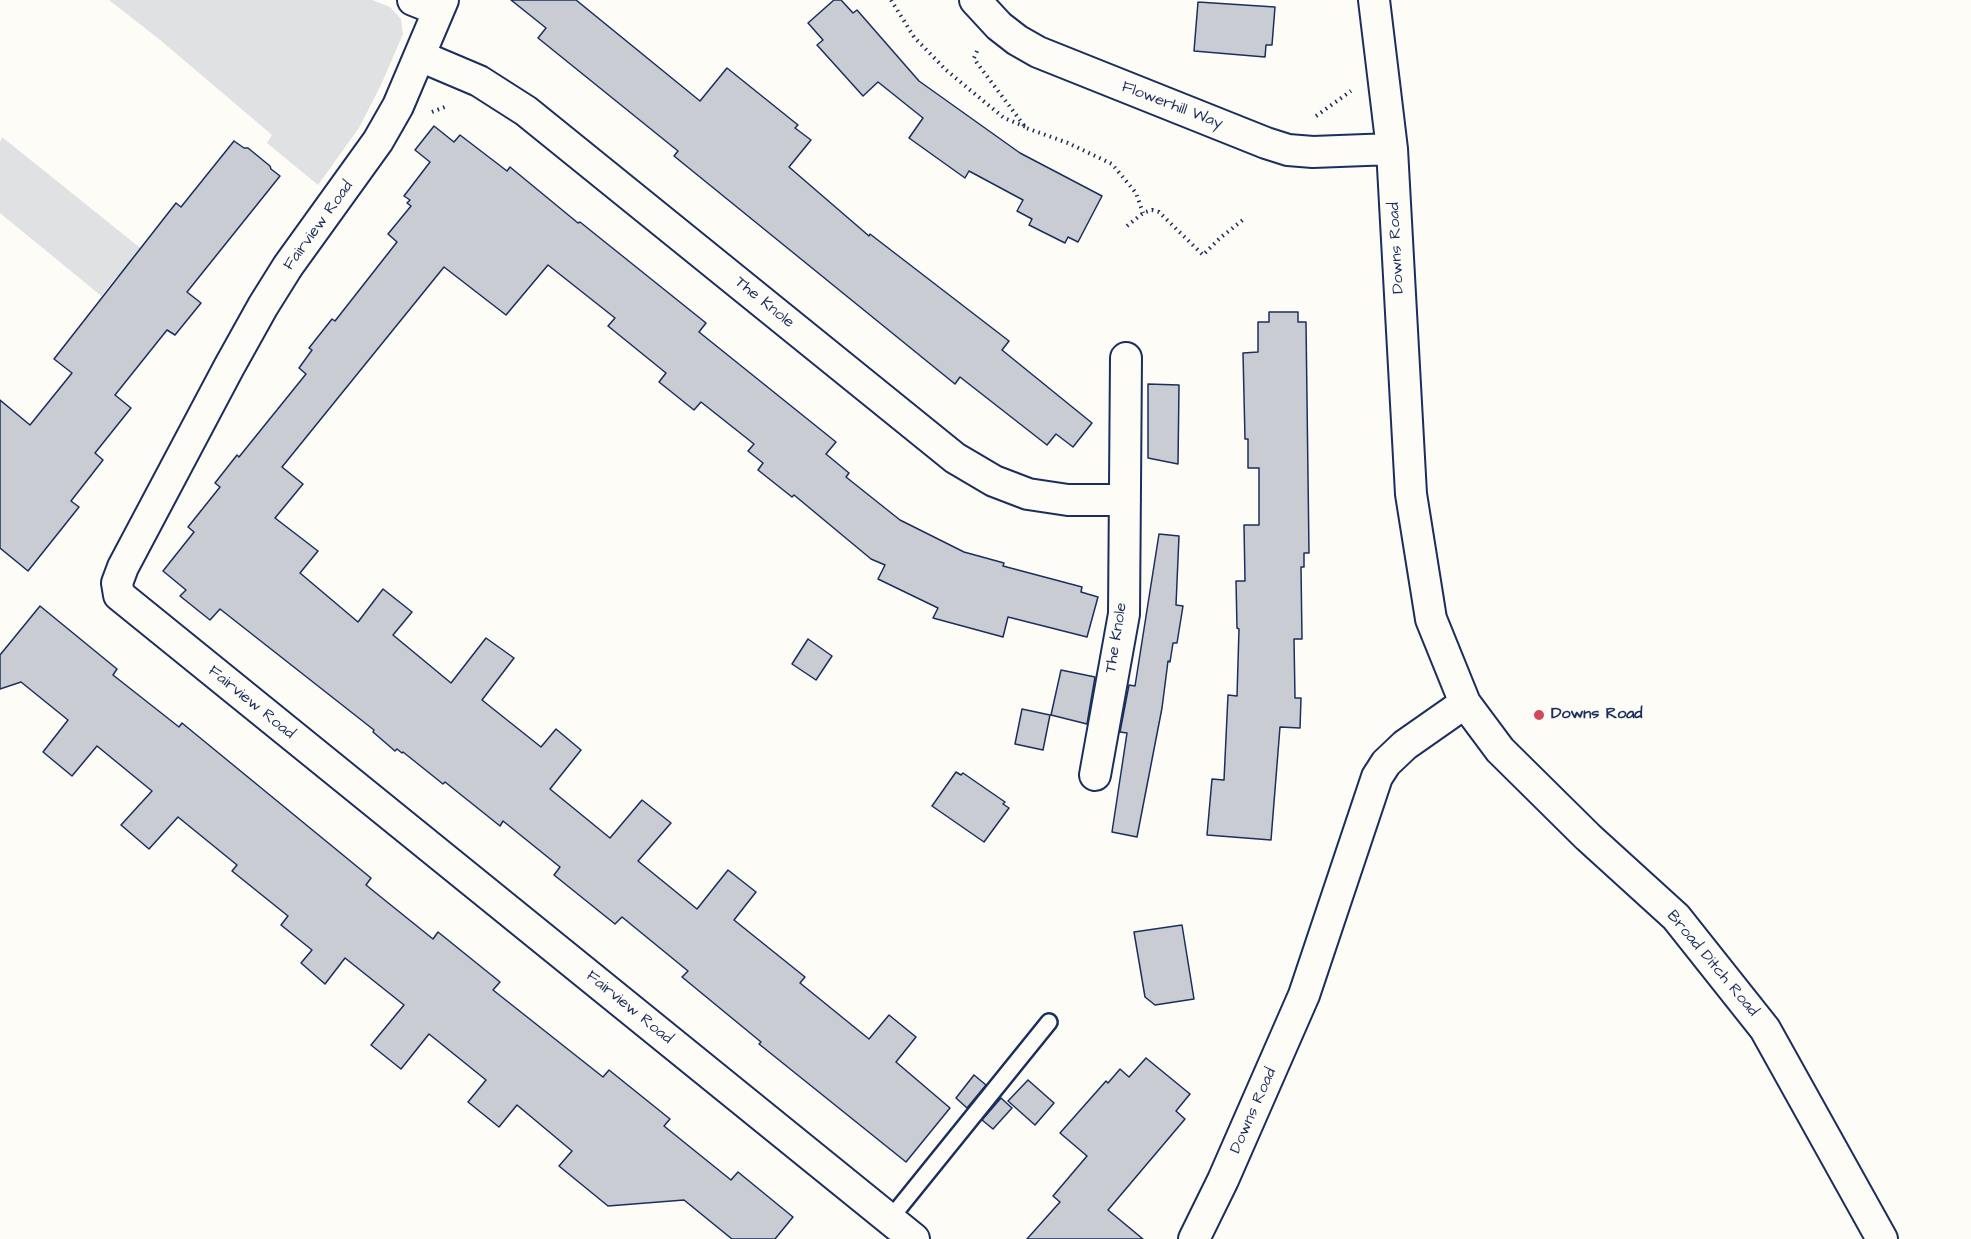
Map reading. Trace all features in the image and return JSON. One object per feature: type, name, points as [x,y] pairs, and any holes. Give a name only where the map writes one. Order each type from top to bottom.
[{"type":"street","name":"Flowerhill Way","points":[[975,0],[999,26],[1017,40],[1055,60],[1288,150],[1313,152],[1392,149]]},
{"type":"street","name":"Downs Road","points":[[1194,1239],[1223,1180],[1304,995],[1377,777],[1386,763],[1405,745],[1465,703],[1431,619],[1411,494],[1392,149],[1374,0]]},
{"type":"street","name":"Fairview Road","points":[[431,3],[420,56],[398,106],[378,141],[288,267],[249,331],[123,567],[117,583],[119,595],[914,1239]]},
{"type":"street","name":"The Knole","points":[[420,56],[479,81],[526,111],[955,458],[994,481],[1028,494],[1068,500],[1125,500]]},
{"type":"street","name":"The Knole","points":[[1095,775],[1124,614],[1126,358]]},
{"type":"street","name":"Broad Ditch Road","points":[[1465,703],[1500,750],[1588,837],[1676,917],[1766,1029],[1882,1239]]},
{"type":"lane","points":[[890,1219],[1049,1022]]},
{"type":"path","points":[[891,0],[914,37],[946,70],[1004,118],[1068,143],[1112,164],[1136,193],[1143,213]]},
{"type":"path","points":[[999,26],[978,49],[974,58],[1026,128]]},
{"type":"path","points":[[1311,118],[1346,96],[1355,86]]},
{"type":"path","points":[[426,114],[455,104]]},
{"type":"path","points":[[1127,226],[1143,213],[1152,210],[1159,212],[1203,255],[1244,219]]},
{"type":"shaded area","points":[[109,0],[372,0],[390,7],[401,19],[403,34],[359,128],[318,185],[267,143],[272,135],[159,39]]},
{"type":"shaded area","points":[[2,137],[159,263],[133,287],[118,275],[102,295],[116,308],[0,213],[0,142]]},
{"type":"building","points":[[511,0],[576,0],[700,101],[727,68],[798,125],[795,128],[811,140],[789,167],[869,236],[870,234],[1009,341],[1002,350],[1092,423],[1073,447],[1056,434],[1047,445],[960,377],[955,384],[674,156],[678,151],[538,38],[546,28]]},
{"type":"building","points":[[834,0],[841,0],[853,13],[857,10],[919,81],[1020,153],[1102,196],[1078,242],[1068,237],[1065,243],[1029,225],[1032,219],[1017,211],[1023,200],[969,171],[965,178],[909,138],[923,118],[878,82],[863,96],[817,45],[823,40],[808,23]]},
{"type":"building","points":[[1198,2],[1275,7],[1272,45],[1266,45],[1265,57],[1194,51]]},
{"type":"building","points":[[434,126],[454,142],[460,135],[507,171],[510,167],[706,323],[699,332],[836,442],[826,454],[849,473],[846,477],[900,520],[964,552],[1004,563],[1003,566],[1082,587],[1081,592],[1098,597],[1087,637],[1008,617],[1003,637],[933,618],[938,608],[878,579],[885,565],[871,559],[794,495],[792,497],[758,470],[763,463],[748,451],[754,444],[701,402],[694,410],[659,382],[666,373],[608,326],[615,318],[548,265],[506,315],[444,267],[282,467],[303,484],[275,518],[318,551],[300,573],[358,622],[383,589],[412,612],[393,635],[451,683],[486,638],[514,658],[482,700],[541,747],[556,729],[581,750],[550,789],[610,838],[642,800],[671,823],[638,861],[697,909],[728,870],[756,892],[734,920],[805,977],[800,983],[869,1039],[889,1015],[916,1037],[896,1062],[950,1108],[906,1162],[759,1044],[761,1042],[682,977],[688,971],[622,917],[615,924],[554,875],[560,867],[503,821],[500,826],[403,752],[397,749],[395,751],[373,732],[374,730],[220,609],[210,620],[180,596],[186,590],[163,571],[194,532],[188,527],[220,487],[215,483],[306,374],[299,368],[312,350],[309,348],[332,319],[335,321],[397,242],[388,234],[411,206],[407,203],[410,200],[404,196],[430,162],[415,150]]},
{"type":"building","points":[[234,141],[248,148],[280,176],[187,292],[201,303],[175,335],[167,330],[115,395],[131,408],[95,453],[103,460],[71,501],[79,507],[28,571],[0,548],[0,400],[30,425],[72,373],[54,359],[176,203],[181,207]]},
{"type":"building","points":[[1269,312],[1298,312],[1298,322],[1306,322],[1309,553],[1304,553],[1304,567],[1301,567],[1302,639],[1294,639],[1295,698],[1301,698],[1300,728],[1280,727],[1271,840],[1207,835],[1212,779],[1224,780],[1228,695],[1237,696],[1239,629],[1237,628],[1236,581],[1245,581],[1244,525],[1259,525],[1259,468],[1248,468],[1248,439],[1245,439],[1243,353],[1258,352],[1258,322],[1269,322]]},
{"type":"building","points":[[1148,384],[1179,385],[1178,464],[1148,458]]},
{"type":"building","points":[[1159,534],[1179,536],[1176,605],[1183,606],[1177,643],[1173,643],[1170,662],[1168,661],[1162,708],[1137,837],[1112,832],[1127,733],[1120,732],[1129,685],[1135,686]]},
{"type":"building","points":[[40,606],[117,669],[113,675],[179,727],[182,723],[371,878],[366,885],[433,939],[438,932],[500,982],[493,990],[603,1077],[609,1070],[670,1119],[664,1126],[731,1180],[738,1172],[793,1217],[775,1239],[732,1239],[684,1200],[608,1206],[559,1166],[572,1151],[517,1105],[499,1127],[468,1102],[486,1080],[429,1034],[401,1069],[371,1045],[404,1005],[345,958],[325,984],[301,963],[312,950],[281,925],[288,916],[232,871],[237,865],[178,817],[149,849],[121,825],[152,791],[97,746],[72,776],[43,752],[68,720],[21,682],[0,689],[0,655]]},
{"type":"building","points":[[808,639],[832,656],[816,680],[792,664]]},
{"type":"building","points":[[1061,670],[1095,677],[1087,724],[1051,715]]},
{"type":"building","points":[[1022,709],[1050,715],[1043,750],[1015,744]]},
{"type":"building","points":[[956,772],[961,775],[963,773],[1005,802],[1003,804],[1009,808],[984,842],[932,806]]},
{"type":"building","points":[[1182,925],[1194,999],[1155,1005],[1145,997],[1134,932]]},
{"type":"building","points":[[1146,1058],[1190,1094],[1176,1111],[1185,1119],[1108,1210],[1143,1239],[1027,1239],[1060,1202],[1053,1196],[1087,1156],[1060,1133],[1106,1081],[1108,1083],[1120,1069],[1129,1077]]},
{"type":"building","points":[[974,1075],[986,1085],[967,1108],[956,1098]]},
{"type":"building","points":[[1028,1080],[1054,1103],[1035,1125],[1008,1101]]},
{"type":"building","points":[[1001,1098],[1012,1108],[993,1129],[982,1120]]},
{"type":"place","name":"Downs Road","points":[[1539,715]]}]
